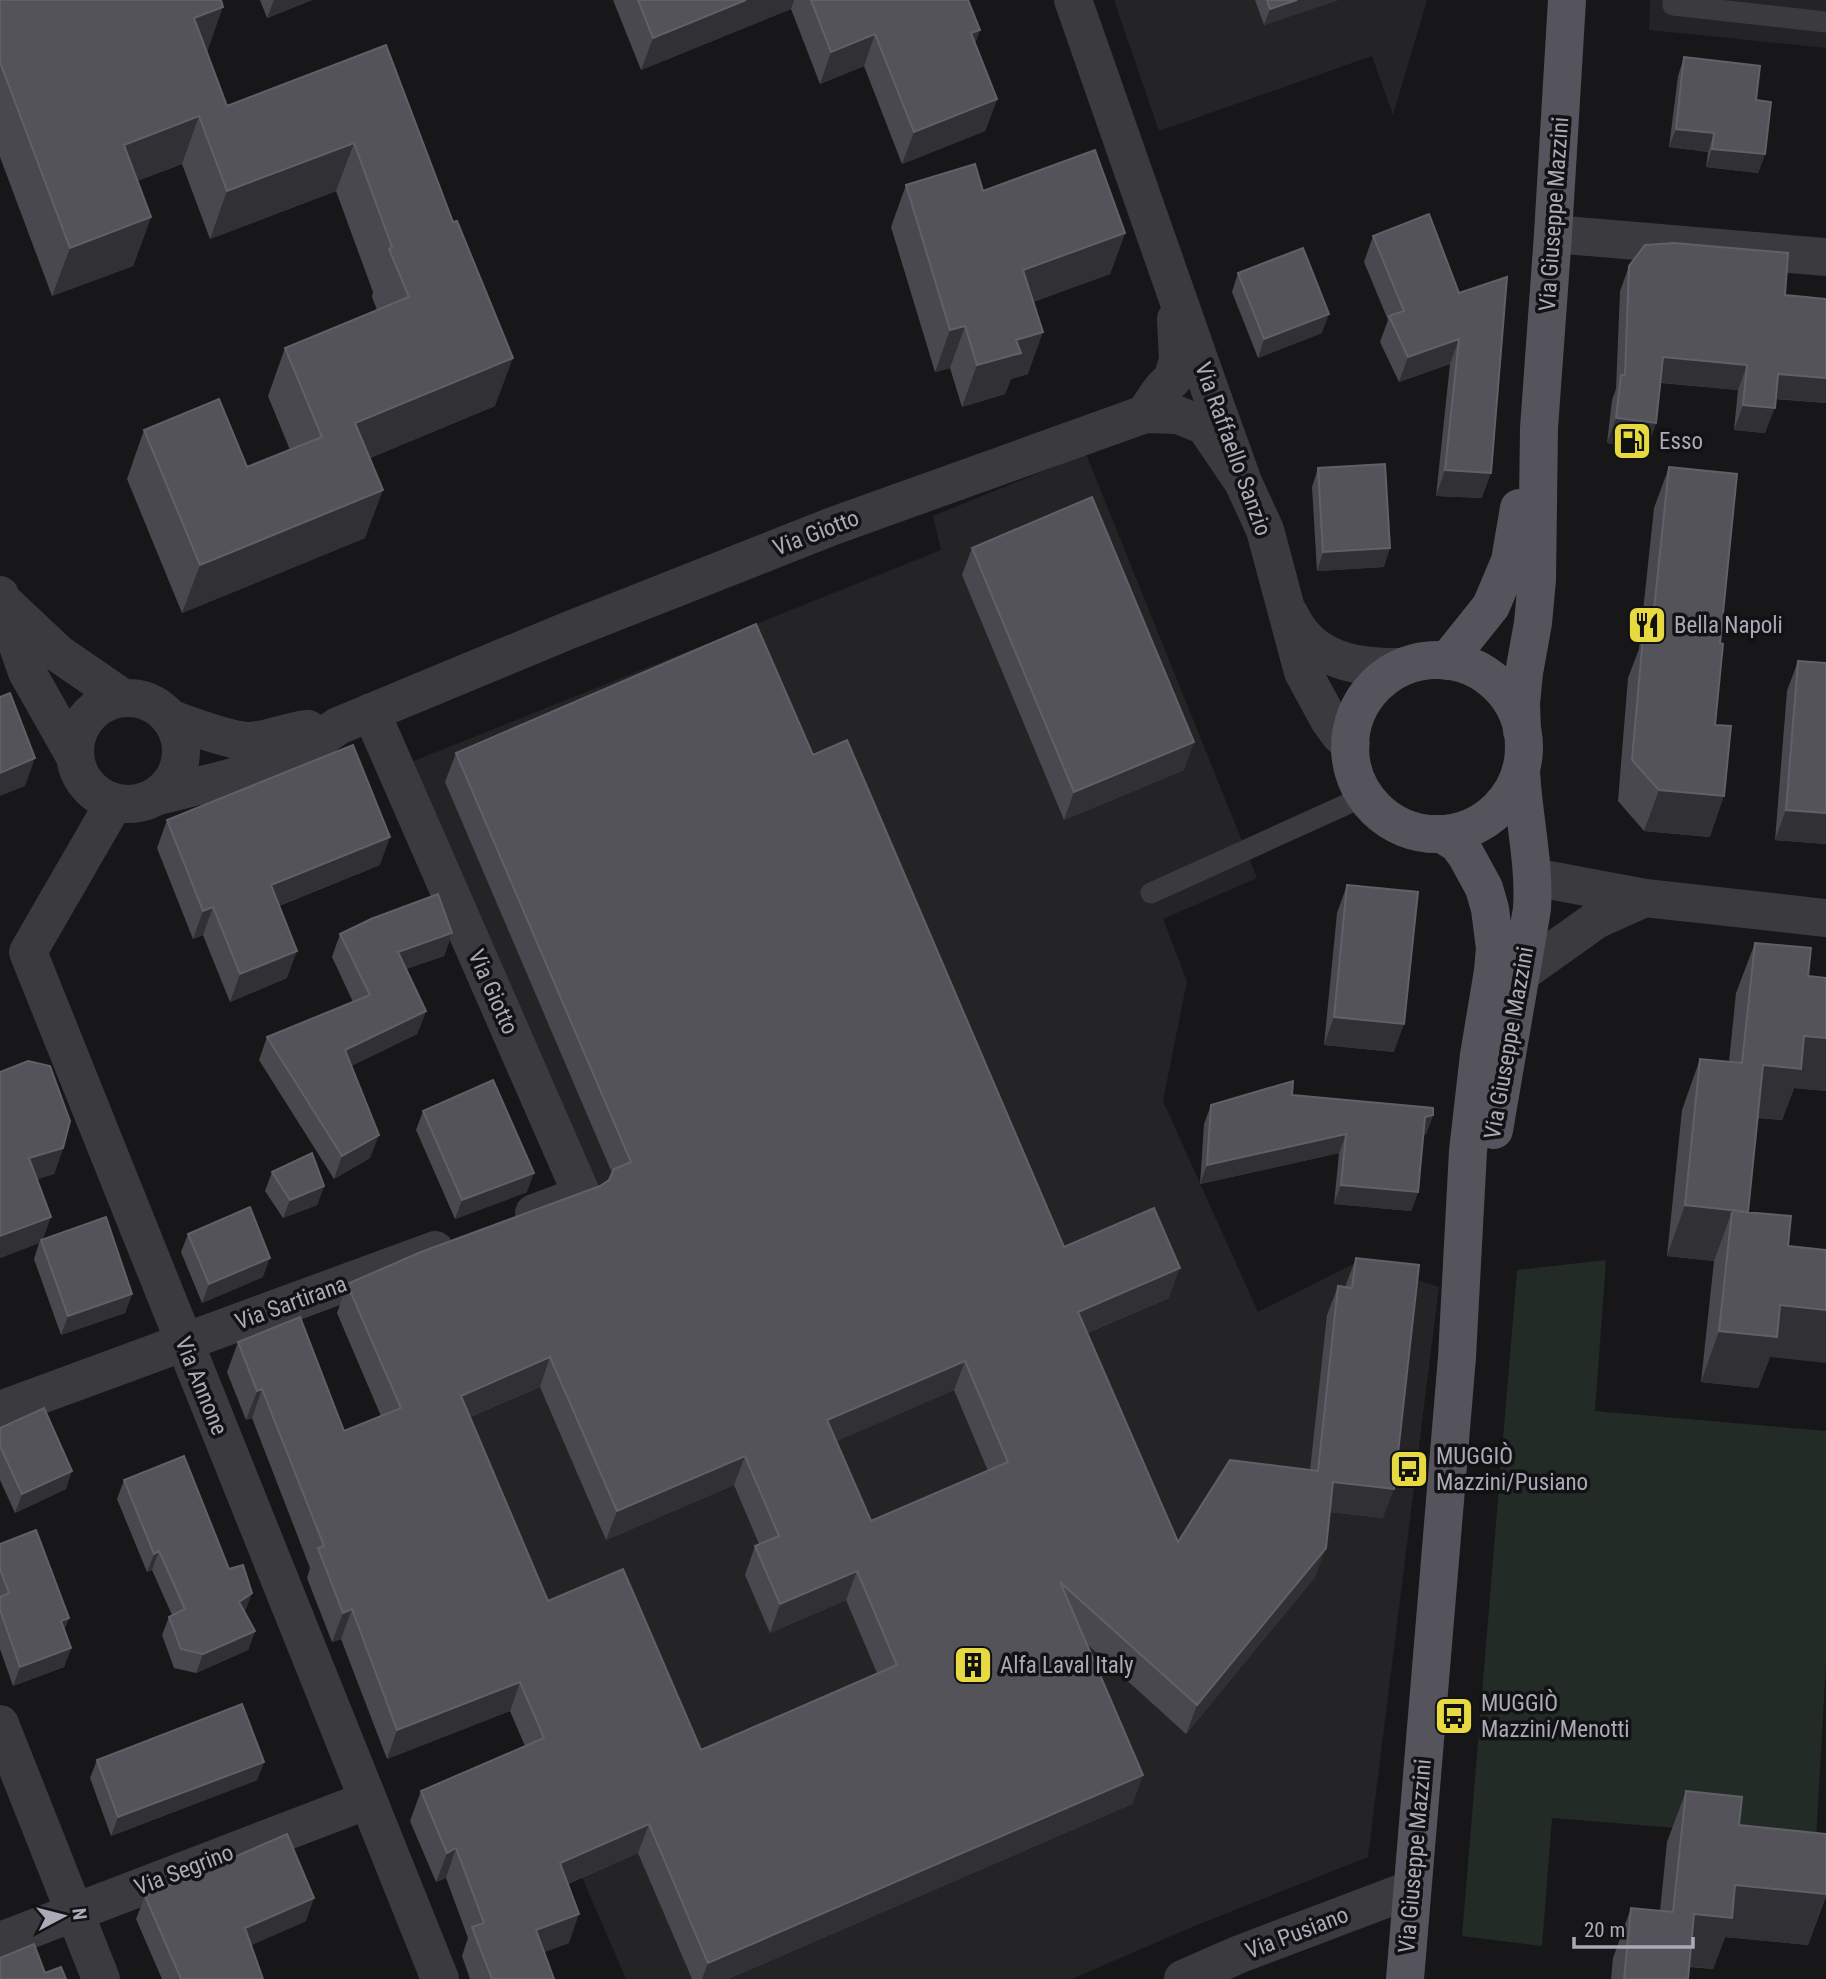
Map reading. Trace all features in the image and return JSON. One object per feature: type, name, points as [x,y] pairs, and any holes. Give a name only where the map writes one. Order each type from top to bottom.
[{"type":"main road","name":"Via Giuseppe Mazzini","points":[[1522,731],[1521,703],[1537,580],[1539,428],[1566,18]]},
{"type":"main road","name":"Via Giuseppe Mazzini","points":[[1447,661],[1491,606],[1503,580],[1510,561],[1523,482],[1539,428]]},
{"type":"main road","points":[[1447,661],[1471,667],[1496,684],[1515,708],[1524,750],[1521,770],[1507,799],[1488,818],[1467,829],[1442,834],[1418,832],[1394,823],[1365,796],[1353,771],[1350,744],[1353,724],[1363,701],[1379,682],[1402,667],[1419,662],[1447,661]]},
{"type":"main road","name":"Via Giuseppe Mazzini","points":[[1460,1315],[1523,972],[1532,909],[1533,877],[1521,770]]},
{"type":"main road","name":"Via Giuseppe Mazzini","points":[[1405,1979],[1460,1315],[1468,1151],[1494,948],[1490,909],[1481,881],[1458,844],[1442,834]]},
{"type":"street","name":"Via Raffaello Sanzio","points":[[1073,0],[1243,482],[1265,530],[1303,673],[1329,720],[1350,744]]},
{"type":"street","points":[[1553,234],[1826,257]]},
{"type":"street","name":"Via Raffaello Sanzio","points":[[1145,414],[1166,383],[1172,380],[1178,360],[1175,289]]},
{"type":"street","name":"Via Giotto","points":[[158,796],[230,778],[303,751],[354,719],[566,631],[833,526],[1145,414],[1178,415],[1205,426],[1243,482]]},
{"type":"street","points":[[1,598],[59,654],[124,698]]},
{"type":"street","points":[[1,598],[27,672],[74,755],[86,786],[114,803],[144,803],[158,796],[170,783],[178,768],[181,751],[178,734],[169,718],[157,707],[141,699],[124,698],[107,702],[93,710],[82,723],[75,738],[74,755]]},
{"type":"street","name":"Via Raffaello Sanzio","points":[[1287,610],[1299,631],[1329,656],[1356,666],[1402,667]]},
{"type":"street","name":"Via Giotto","points":[[169,718],[245,741],[271,738],[296,730],[354,719]]},
{"type":"street","name":"Via Giotto","points":[[354,719],[582,1195],[505,1224]]},
{"type":"street","name":"Via Annone","points":[[114,803],[28,952],[440,1979]]},
{"type":"street","points":[[1533,877],[1645,898],[1826,918]]},
{"type":"street","points":[[1523,972],[1596,920],[1645,898]]},
{"type":"street","name":"Via Sartirana","points":[[0,1410],[466,1238]]},
{"type":"street","points":[[0,1724],[101,1979]]},
{"type":"street","name":"Via Segrino","points":[[0,1941],[368,1800]]},
{"type":"street","name":"Via Pusiano","points":[[1182,1979],[1240,1954],[1412,1889]]},
{"type":"lane","points":[[1566,18],[1579,0]]},
{"type":"lane","points":[[1673,0],[1673,5],[1826,22]]},
{"type":"lane","points":[[1151,893],[1365,796]]},
{"type":"shaded area","points":[[1114,0],[1427,0],[1393,115],[1372,56],[1159,131]]},
{"type":"shaded area","points":[[1650,0],[1826,0],[1826,48],[1649,30]]},
{"type":"shaded area","points":[[1086,454],[1257,878],[1163,919],[1187,981],[1163,1101],[1258,1312],[1359,1261],[1439,1287],[1368,1857],[1192,1927],[1072,1979],[626,1979],[485,1653],[463,1609],[337,1313],[598,1200],[411,762],[941,550],[933,516]]},
{"type":"shaded area","points":[[1606,1260],[1595,1411],[1826,1431],[1826,1664],[1816,1839],[1552,1818],[1542,1946],[1462,1936],[1517,1270]]},
{"type":"building","points":[[0,0],[221,0],[223,7],[194,18],[227,106],[386,45],[453,222],[457,221],[513,358],[355,423],[383,490],[200,565],[144,430],[219,399],[247,467],[322,437],[285,348],[409,297],[389,249],[392,247],[354,143],[227,191],[199,116],[124,145],[151,217],[70,248],[0,62]]},
{"type":"building","points":[[638,0],[746,0],[653,38]]},
{"type":"building","points":[[811,0],[968,0],[980,30],[971,33],[997,99],[914,132],[875,34],[831,52]]},
{"type":"building","points":[[1267,0],[1297,0],[1270,9]]},
{"type":"building","points":[[1684,57],[1760,66],[1756,100],[1771,102],[1765,154],[1712,149],[1714,133],[1676,129]]},
{"type":"building","points":[[1095,150],[1125,233],[1023,270],[1043,332],[1016,340],[1021,353],[977,365],[965,326],[950,330],[906,185],[975,164],[983,191]]},
{"type":"building","points":[[1429,214],[1459,293],[1507,277],[1491,473],[1445,470],[1459,339],[1408,357],[1389,316],[1404,311],[1373,236]]},
{"type":"building","points":[[1674,243],[1788,253],[1785,295],[1826,299],[1826,378],[1778,374],[1775,408],[1743,405],[1747,365],[1663,357],[1656,423],[1616,418],[1621,375],[1625,375],[1629,266],[1645,245]]},
{"type":"building","points":[[1303,248],[1329,314],[1264,339],[1238,273]]},
{"type":"building","points":[[1385,464],[1390,548],[1323,552],[1318,468]]},
{"type":"building","points":[[1669,467],[1737,474],[1720,643],[1723,644],[1715,725],[1731,726],[1724,796],[1659,790],[1632,760],[1643,637],[1651,638]]},
{"type":"building","points":[[1092,497],[1194,742],[1074,792],[972,548]]},
{"type":"building","points":[[756,624],[813,755],[847,740],[1064,1247],[1154,1208],[1180,1268],[1078,1312],[1178,1542],[1230,1460],[1318,1471],[1338,1286],[1352,1288],[1356,1258],[1419,1265],[1394,1489],[1333,1482],[1326,1548],[1197,1705],[1060,1582],[1143,1775],[708,1963],[649,1824],[560,1863],[579,1914],[536,1930],[554,1979],[492,1979],[472,1927],[484,1923],[456,1848],[447,1853],[421,1791],[544,1738],[520,1682],[397,1730],[352,1609],[343,1613],[318,1548],[324,1546],[262,1389],[257,1391],[238,1342],[300,1317],[344,1431],[401,1408],[347,1284],[421,1252],[600,1186],[609,1180],[614,1169],[631,1162],[456,753]],"holes":[[[550,1357],[617,1511],[745,1456],[779,1536],[755,1546],[780,1604],[857,1571],[897,1665],[701,1750],[623,1569],[548,1601],[461,1396]],[[965,1361],[1008,1462],[871,1521],[827,1420]]]},
{"type":"building","points":[[1798,661],[1826,663],[1826,813],[1786,810]]},
{"type":"building","points":[[10,693],[35,758],[0,773],[0,697]]},
{"type":"building","points":[[353,745],[390,837],[271,885],[297,951],[240,974],[213,907],[203,911],[167,820]]},
{"type":"building","points":[[1347,885],[1418,892],[1404,1024],[1334,1017]]},
{"type":"building","points":[[438,894],[452,933],[398,952],[426,1011],[345,1050],[379,1135],[342,1156],[267,1037],[370,995],[340,934],[371,919]]},
{"type":"building","points":[[1755,943],[1811,948],[1808,976],[1826,978],[1826,1038],[1804,1036],[1801,1069],[1763,1065],[1748,1212],[1685,1205],[1700,1059],[1742,1063]]},
{"type":"building","points":[[28,1061],[50,1066],[70,1121],[63,1148],[29,1158],[51,1217],[0,1236],[0,1072]]},
{"type":"building","points":[[493,1080],[534,1173],[462,1200],[423,1111]]},
{"type":"building","points":[[1293,1081],[1292,1095],[1433,1108],[1433,1115],[1425,1117],[1418,1192],[1341,1185],[1346,1134],[1207,1165],[1211,1105]]},
{"type":"building","points":[[312,1153],[324,1186],[290,1200],[272,1172]]},
{"type":"building","points":[[250,1207],[270,1258],[209,1284],[188,1234]]},
{"type":"building","points":[[1732,1211],[1791,1216],[1788,1246],[1826,1250],[1826,1310],[1780,1305],[1777,1337],[1719,1331]]},
{"type":"building","points":[[106,1217],[132,1294],[68,1316],[41,1240]]},
{"type":"building","points":[[44,1408],[72,1471],[22,1494],[0,1446],[0,1428]]},
{"type":"building","points":[[184,1456],[229,1569],[243,1565],[252,1593],[239,1602],[255,1631],[203,1654],[181,1649],[169,1617],[185,1609],[159,1551],[154,1554],[124,1480]]},
{"type":"building","points":[[36,1530],[69,1618],[61,1621],[71,1648],[20,1667],[0,1610],[0,1597],[9,1593],[0,1569],[0,1544]]},
{"type":"building","points":[[242,1704],[264,1762],[118,1817],[97,1760]]},
{"type":"building","points":[[1686,1791],[1742,1797],[1739,1825],[1826,1834],[1826,1894],[1735,1885],[1732,1918],[1694,1914],[1688,1979],[1624,1979],[1631,1908],[1673,1912]]},
{"type":"building","points":[[287,1834],[314,1898],[245,1928],[263,1979],[181,1979],[145,1896]]},
{"type":"building","points":[[34,1944],[45,1973],[61,1967],[66,1979],[0,1979],[0,1958]]},
{"type":"place","name":"Esso","points":[[1632,441]]},
{"type":"place","name":"Bella Napoli","points":[[1647,625]]},
{"type":"place","name":"MUGGIÒ Mazzini/Pusiano","points":[[1409,1469]]},
{"type":"place","name":"Alfa Laval Italy","points":[[973,1665]]},
{"type":"place","name":"MUGGIÒ Mazzini/Menotti","points":[[1454,1716]]}]
